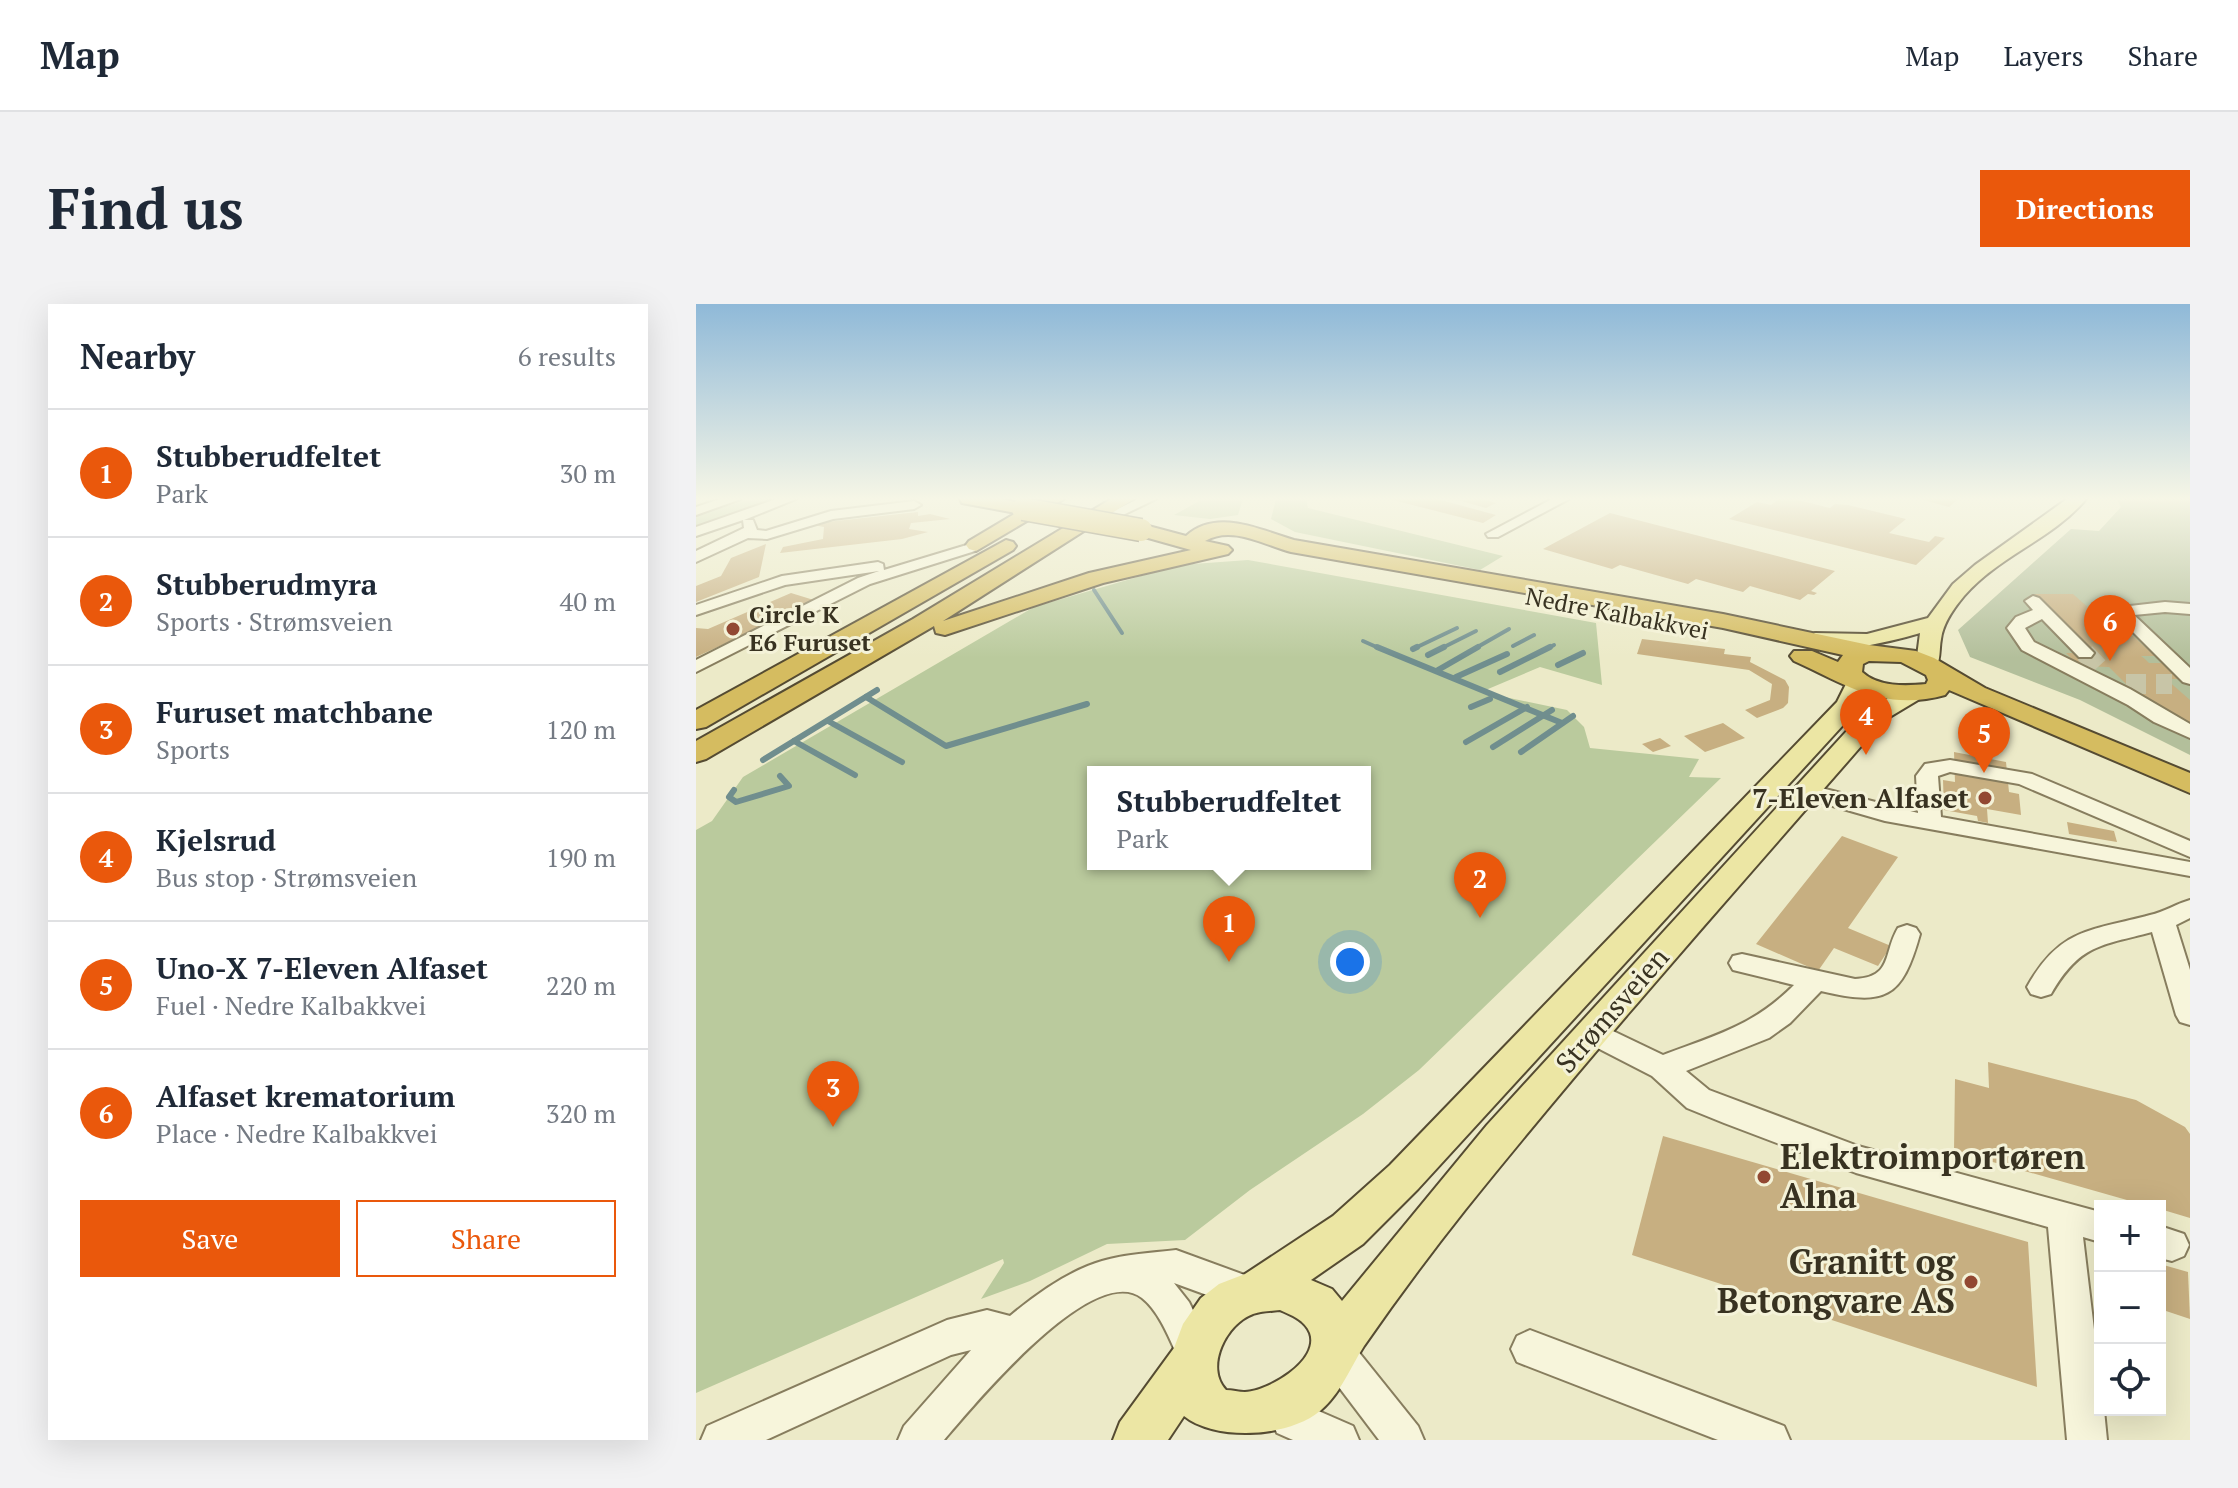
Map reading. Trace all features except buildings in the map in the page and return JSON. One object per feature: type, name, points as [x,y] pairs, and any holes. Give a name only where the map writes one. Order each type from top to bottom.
[{"type":"highway","points":[[696,700],[963,552]]},
{"type":"highway","points":[[696,721],[993,552]]},
{"type":"highway","points":[[696,753],[835,675],[1039,552]]},
{"type":"highway","points":[[835,675],[967,619],[1177,552]]},
{"type":"highway","name":"Nedre Kalbakkvei","points":[[1285,552],[1720,634],[1792,653],[1876,690],[1924,682],[1909,657],[1803,640],[1663,610],[1326,552]]},
{"type":"highway","points":[[1856,680],[1848,665],[1852,660],[1874,653]]},
{"type":"highway","points":[[1924,682],[1975,693],[2066,728],[2190,784]]},
{"type":"highway","points":[[1924,682],[1961,704],[2040,733],[2190,802]]},
{"type":"main road","points":[[1924,682],[1927,642],[1934,623],[1953,596],[2007,552]]},
{"type":"main road","points":[[1803,640],[1868,641],[1934,623]]},
{"type":"main road","points":[[1874,653],[1907,641],[1934,623]]},
{"type":"main road","name":"Strømsveien","points":[[1254,1292],[1348,1230],[1404,1177],[1846,707],[1856,680]]},
{"type":"main road","name":"Strømsveien","points":[[1336,1350],[1398,1259],[1592,1032],[1874,716],[1924,682]]},
{"type":"main road","points":[[1138,1440],[1194,1357],[1202,1333],[1214,1316],[1254,1292],[1282,1289],[1303,1295],[1319,1307],[1331,1325],[1336,1350],[1332,1372],[1323,1391],[1309,1407],[1268,1429],[1235,1425],[1211,1411],[1200,1397],[1194,1380],[1194,1357]]},
{"type":"street","points":[[696,667],[854,586],[956,552]]},
{"type":"street","points":[[696,622],[794,578],[866,561],[928,560]]},
{"type":"street","points":[[696,569],[714,562]]},
{"type":"street","points":[[696,610],[760,592],[854,586]]},
{"type":"street","points":[[2125,689],[2028,646],[2016,628],[2038,607],[2125,689],[2190,732]]},
{"type":"street","points":[[2184,682],[2121,612],[2190,609]]},
{"type":"street","points":[[1930,823],[1927,776],[1932,768],[1950,766],[2024,779],[2190,850]]},
{"type":"street","points":[[1806,791],[1885,814],[2190,869]]},
{"type":"street","points":[[2041,987],[2050,965],[2069,951],[2113,930],[2162,921],[2190,908]]},
{"type":"street","points":[[2162,921],[2190,1015]]},
{"type":"street","points":[[1742,963],[1855,989],[1870,989],[1883,985],[1895,975],[1907,934]]},
{"type":"street","points":[[1662,1068],[1759,1030],[1780,1016],[1815,980]]},
{"type":"street","points":[[1592,1032],[1662,1068],[1698,1099],[1735,1114],[1856,1159],[2094,1226]]},
{"type":"street","points":[[2064,1218],[2087,1440]]},
{"type":"street","points":[[918,1440],[959,1389],[1015,1335],[1042,1312],[1103,1277],[1176,1266],[1254,1292]]},
{"type":"street","points":[[1123,1272],[1155,1286],[1176,1314],[1194,1357]]},
{"type":"street","points":[[721,1440],[947,1338],[987,1328],[1015,1335]]},
{"type":"street","points":[[1530,1349],[1770,1440]]},
{"type":"street","points":[[1336,1350],[1404,1440]]},
{"type":"street","points":[[1268,1429],[1339,1440]]},
{"type":"green space","points":[[1392,552],[1487,552],[1503,556],[1480,570]]},
{"type":"green space","points":[[2045,552],[2190,552],[2190,755],[2080,700],[1970,657],[1958,630]]},
{"type":"green space","points":[[1248,560],[1596,623],[1602,685],[1540,667],[1481,692],[1567,710],[1584,727],[1590,748],[1699,759],[1689,777],[1721,778],[1419,1070],[1363,1114],[1250,1190],[1185,1240],[1107,1244],[1030,1281],[981,1299],[1004,1263],[1003,1259],[696,1393],[696,830],[712,821],[743,777],[1034,607],[1179,565]]},
{"type":"waterway","points":[[1094,590],[1122,633]]},
{"type":"waterway","points":[[1417,647],[1413,649],[1457,628]]},
{"type":"waterway","points":[[1474,649],[1509,629]]},
{"type":"waterway","points":[[1428,655],[1476,631]]},
{"type":"waterway","points":[[1513,646],[1534,635]]},
{"type":"waterway","points":[[1363,641],[1381,649]]},
{"type":"waterway","points":[[1500,672],[1554,645]]},
{"type":"waterway","points":[[1377,647],[1525,708]]},
{"type":"waterway","points":[[1438,670],[1478,647]]},
{"type":"waterway","points":[[1558,665],[1583,653]]},
{"type":"waterway","points":[[1456,677],[1507,654]]},
{"type":"waterway","points":[[763,760],[877,690]]},
{"type":"waterway","points":[[866,697],[946,746],[1087,704]]},
{"type":"waterway","points":[[1471,707],[1490,699]]},
{"type":"waterway","points":[[1466,742],[1525,708]]},
{"type":"waterway","points":[[1525,708],[1543,715]]},
{"type":"waterway","points":[[1543,715],[1552,710]]},
{"type":"waterway","points":[[1493,747],[1543,715]]},
{"type":"waterway","points":[[1543,715],[1562,723]]},
{"type":"waterway","points":[[1521,752],[1573,716]]},
{"type":"waterway","points":[[828,721],[902,762]]},
{"type":"waterway","points":[[794,741],[855,775]]},
{"type":"waterway","points":[[734,790],[729,797],[736,802],[789,786],[780,776]]},
{"type":"tunnel","points":[[2085,653],[2098,667]]},
{"type":"tunnel","points":[[2126,684],[2172,684]]},
{"type":"place","name":"Circle K E6 Furuset","points":[[733,629]]},
{"type":"place","name":"Alfaset krematorium","points":[[2110,661]]},
{"type":"place","name":"Kjelsrud","points":[[1866,755]]},
{"type":"place","name":"Uno-X 7-Eleven Alfaset","points":[[1984,773]]},
{"type":"place","name":"7-Eleven Alfaset","points":[[1985,798]]},
{"type":"place","name":"Stubberudmyra","points":[[1480,918]]},
{"type":"place","name":"Stubberudfeltet","points":[[1229,962]]},
{"type":"place","name":"Furuset matchbane","points":[[833,1127]]},
{"type":"place","name":"Elektroimportøren Alna","points":[[1764,1177]]},
{"type":"place","name":"Granitt og Betongvare AS","points":[[1971,1282]]}]
